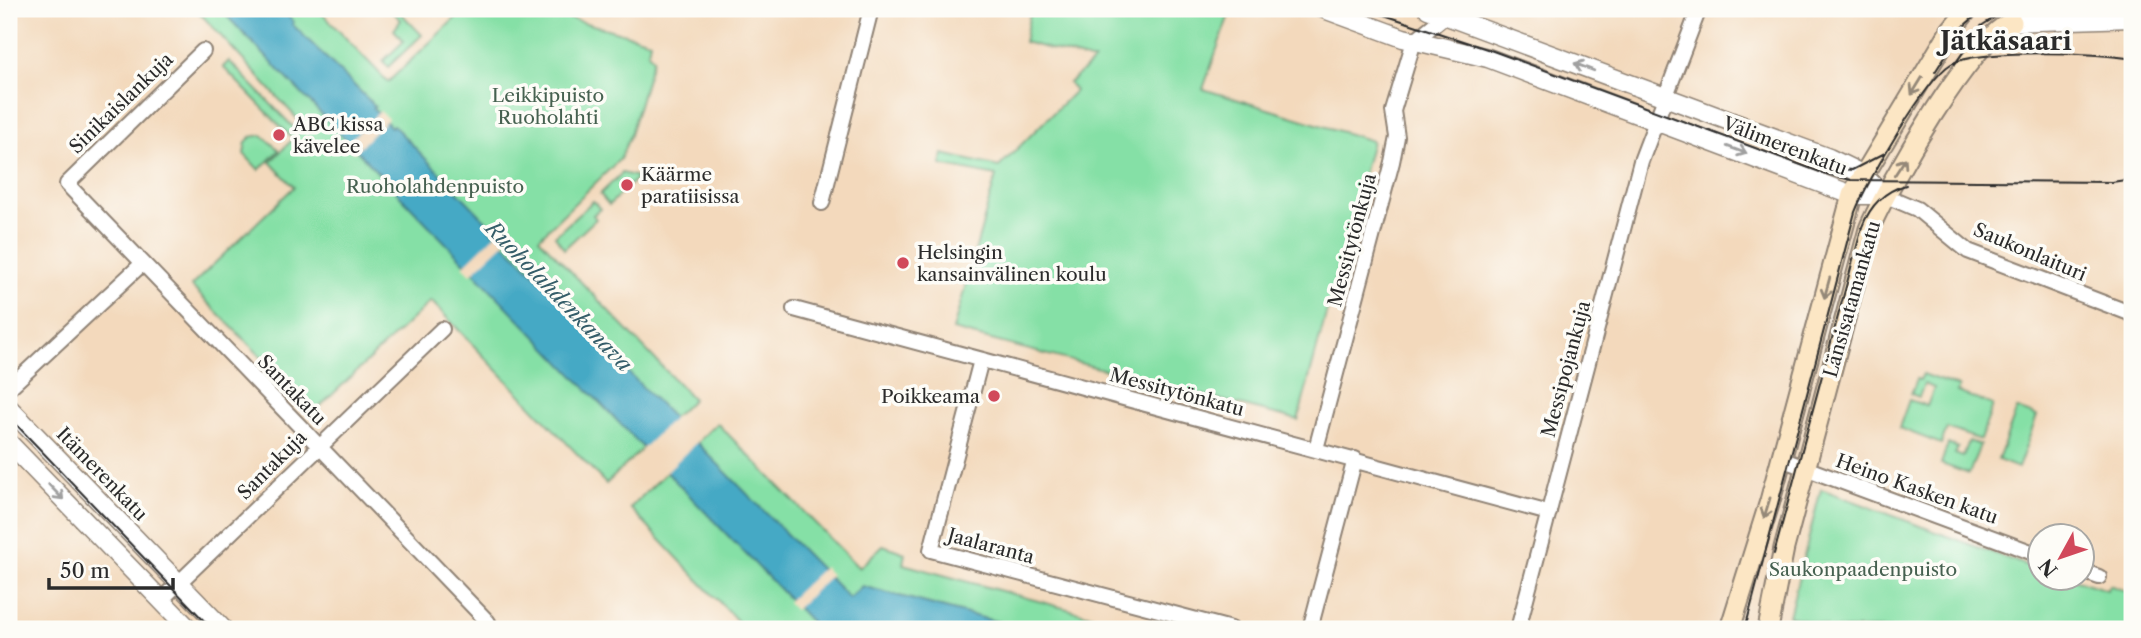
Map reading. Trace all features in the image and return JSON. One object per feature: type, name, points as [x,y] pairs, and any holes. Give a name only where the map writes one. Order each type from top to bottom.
[{"type":"main road","name":"Länsisatamankatu","points":[[1730,629],[1781,459],[1852,195],[1862,174],[1968,9]]},
{"type":"main road","name":"Länsisatamankatu","points":[[1768,629],[1784,548],[1869,229],[1884,195],[1978,50],[2012,16]]},
{"type":"street","points":[[822,204],[871,9]]},
{"type":"street","name":"Välimerenkatu","points":[[1324,9],[1414,41],[1471,52],[1852,195],[1884,195]]},
{"type":"street","name":"Välimerenkatu","points":[[1427,9],[1448,12],[1829,158],[1862,174],[1884,195]]},
{"type":"street","name":"Messipojankuja","points":[[1518,629],[1639,170],[1699,9]]},
{"type":"street","points":[[1414,41],[1448,12]]},
{"type":"street","points":[[2012,16],[2132,18]]},
{"type":"street","name":"Messitytönkuja","points":[[1316,449],[1392,162],[1397,137],[1393,111],[1414,41]]},
{"type":"street","name":"Sinikaislankuja","points":[[67,184],[203,51]]},
{"type":"street","name":"Santakatu","points":[[67,184],[319,446],[485,626]]},
{"type":"street","name":"Saukonlaituri","points":[[1884,195],[1917,208],[1968,251],[2132,314]]},
{"type":"street","points":[[9,388],[143,263]]},
{"type":"street","name":"Messitytönkatu","points":[[794,309],[1549,513]]},
{"type":"street","name":"Santakuja","points":[[161,600],[442,329]]},
{"type":"street","name":"Jaalaranta","points":[[981,360],[931,550],[1231,629]]},
{"type":"street","name":"Itämerenkatu","points":[[9,408],[223,629]]},
{"type":"street","points":[[9,443],[189,629]]},
{"type":"street","points":[[1310,629],[1355,459]]},
{"type":"street","name":"Heino Kasken katu","points":[[1781,459],[2025,550]]},
{"type":"green space","name":"Ruoholahdenpuisto","points":[[196,9],[318,9],[388,82],[465,9],[536,9],[650,41],[648,53],[653,58],[620,159],[539,238],[693,399],[606,484],[431,301],[315,411],[191,286],[294,187],[270,162],[293,139],[223,67],[229,61],[299,133],[305,127]]},
{"type":"green space","points":[[390,9],[397,9],[422,35],[388,67],[383,61],[404,41],[394,30],[401,20]]},
{"type":"green space","points":[[1031,9],[1231,9],[1203,89],[1372,141],[1298,420],[953,330],[996,176],[941,165],[943,154],[999,167],[1075,91],[1069,83],[1094,61],[1024,42]]},
{"type":"green space","points":[[262,135],[279,150],[259,170],[244,154],[246,142],[251,137]]},
{"type":"green space","points":[[622,173],[638,177],[609,205],[600,194]]},
{"type":"green space","points":[[593,201],[600,209],[593,215],[596,219],[564,249],[555,236]]},
{"type":"green space","points":[[1923,374],[1959,387],[1957,392],[1993,405],[1980,440],[1947,428],[1941,444],[1899,428],[1909,400],[1927,406],[1934,388],[1924,384],[1919,397],[1911,394],[1917,379],[1920,380]]},
{"type":"green space","points":[[2017,409],[2037,416],[2018,468],[1998,460]]},
{"type":"green space","points":[[717,423],[859,568],[883,545],[905,553],[903,564],[1141,629],[1024,629],[862,586],[818,629],[745,629],[630,508]]},
{"type":"green space","points":[[1969,441],[1980,445],[1969,474],[1941,464],[1948,444],[1958,448],[1955,454],[1963,457]]},
{"type":"green space","name":"Saukonpaadenpuisto","points":[[1821,489],[2025,565],[2025,592],[2096,592],[2096,586],[2107,590],[2109,585],[2132,593],[2132,629],[1827,629],[1827,626],[1789,616]]},
{"type":"water","points":[[220,9],[281,9],[294,22],[292,24],[375,106],[373,108],[391,127],[393,125],[492,227],[490,229],[578,317],[576,319],[849,598],[862,586],[1024,629],[818,629]]},
{"type":"pier","points":[[380,111],[388,119],[354,153],[346,144]]},
{"type":"pier","points":[[498,232],[506,241],[471,274],[463,266]]},
{"type":"pier","points":[[677,415],[700,439],[664,474],[641,450]]},
{"type":"pier","points":[[824,567],[831,575],[795,610],[787,602]]},
{"type":"tram line","points":[[1366,9],[1493,51],[1823,173],[1851,180],[2112,182],[2132,179]]},
{"type":"tram line","points":[[1935,72],[1965,25],[1983,9]]},
{"type":"tram line","points":[[1955,64],[1981,26],[2008,9]]},
{"type":"tram line","points":[[1745,629],[1855,212],[1884,156],[1927,89],[1951,64],[1965,59],[2039,53],[2132,59]]},
{"type":"tram line","points":[[1833,168],[1852,170],[1885,153]]},
{"type":"tram line","points":[[1774,554],[1862,227],[1879,200],[1906,185]]},
{"type":"tram line","points":[[9,417],[212,629]]},
{"type":"place","name":"ABC kissa kävelee","points":[[279,135]]},
{"type":"place","name":"Käärme paratiisissa","points":[[627,185]]},
{"type":"place","name":"Helsingin kansainvälinen koulu","points":[[903,263]]},
{"type":"place","name":"Poikkeama","points":[[994,396]]},
{"type":"district","name":"Jätkäsaari","points":[[2006,41]]},
{"type":"park label","name":"Leikkipuisto Ruoholahti","points":[[548,106]]},
{"type":"water label","name":"Ruoholahdenkanava","points":[[559,296]]}]
